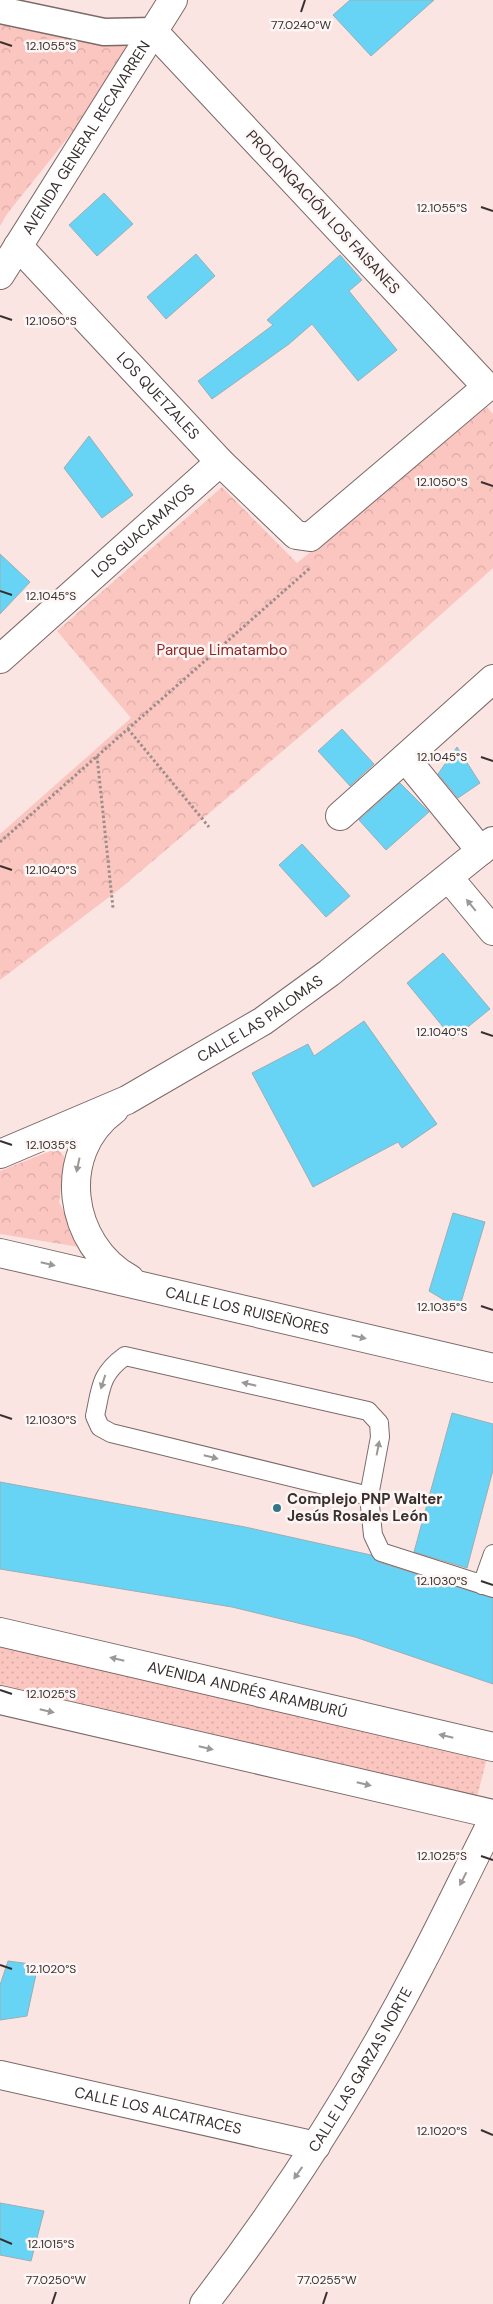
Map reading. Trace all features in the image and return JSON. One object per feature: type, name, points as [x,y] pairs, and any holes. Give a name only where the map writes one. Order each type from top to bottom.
[{"type":"street","name":"AVENIDA GENERAL RECAVARREN","points":[[0,275],[173,0]]},
{"type":"street","points":[[0,10],[104,32],[153,31]]},
{"type":"street","name":"PROLONGACIÓN LOS FAISANES","points":[[153,31],[490,390]]},
{"type":"street","name":"LOS QUETZALES","points":[[18,246],[220,462],[296,535],[310,537],[490,390]]},
{"type":"street","name":"LOS GUACAMAYOS","points":[[0,659],[220,462]]},
{"type":"street","points":[[340,816],[493,679]]},
{"type":"street","points":[[405,758],[487,846]]},
{"type":"street","name":"CALLE LAS PALOMAS","points":[[0,1154],[127,1100],[263,1021],[329,973],[487,846]]},
{"type":"street","points":[[449,878],[493,931]]},
{"type":"street","points":[[127,1100],[106,1116],[89,1137],[78,1162],[75,1189],[78,1215],[89,1240],[106,1262],[128,1278],[152,1288]]},
{"type":"street","name":"CALLE LOS RUISEÑORES","points":[[0,1253],[493,1368]]},
{"type":"street","name":"AVENIDA ANDRÉS ARAMBURÚ","points":[[0,1632],[493,1747]]},
{"type":"street","points":[[0,1700],[493,1814]]},
{"type":"street","name":"CALLE LAS GARZAS NORTE","points":[[204,2304],[238,2260],[316,2146],[418,1970],[493,1820]]},
{"type":"street","name":"CALLE LOS ALCATRACES","points":[[0,2075],[316,2146]]},
{"type":"lane","points":[[369,1496],[110,1433],[100,1427],[95,1416],[104,1376],[113,1365],[125,1356],[368,1411],[378,1423],[380,1437],[369,1496],[373,1535],[380,1552],[487,1586],[493,1554]]},
{"type":"path","points":[[0,842],[314,564]]},
{"type":"path","points":[[128,728],[209,827]]},
{"type":"path","points":[[97,755],[113,908]]},
{"type":"green space","points":[[0,10],[153,31],[7,214],[0,226]]},
{"type":"green space","name":"Parque Limatambo","points":[[487,407],[493,414],[493,568],[390,660],[121,888],[0,980],[0,834],[131,718],[57,631],[222,487],[297,563]]},
{"type":"green space","points":[[53,1150],[59,1150],[65,1158],[59,1202],[67,1218],[83,1238],[79,1247],[0,1234],[0,1171]]},
{"type":"green space","points":[[0,1645],[487,1758],[477,1797],[0,1687]]},
{"type":"building","points":[[350,0],[434,0],[371,56],[333,15]]},
{"type":"building","points":[[104,193],[133,224],[97,256],[69,225]]},
{"type":"building","points":[[196,254],[215,276],[166,319],[147,297]]},
{"type":"building","points":[[340,255],[362,280],[349,291],[397,350],[358,381],[312,324],[289,344],[212,399],[198,381],[273,325],[267,320]]},
{"type":"building","points":[[89,436],[133,495],[102,518],[64,468]]},
{"type":"building","points":[[0,554],[30,582],[0,614]]},
{"type":"building","points":[[342,729],[374,764],[350,786],[318,751]]},
{"type":"building","points":[[457,747],[480,783],[458,798],[438,774]]},
{"type":"building","points":[[400,783],[429,812],[386,850],[359,820]]},
{"type":"building","points":[[302,844],[350,896],[326,917],[279,865]]},
{"type":"building","points":[[443,953],[490,1009],[453,1039],[407,983]]},
{"type":"building","points":[[364,1021],[437,1124],[402,1148],[398,1142],[313,1187],[252,1073],[308,1044],[314,1056]]},
{"type":"building","points":[[453,1213],[485,1222],[459,1309],[429,1291]]},
{"type":"building","points":[[452,1413],[493,1424],[493,1470],[467,1568],[414,1552]]},
{"type":"building","points":[[0,1482],[245,1527],[371,1555],[378,1562],[493,1598],[493,1684],[355,1637],[232,1607],[0,1569]]},
{"type":"building","points":[[8,1961],[38,1965],[27,2016],[0,2020],[0,1985]]},
{"type":"building","points":[[0,2203],[44,2211],[31,2261],[0,2255]]},
{"type":"place","name":"Complejo PNP Walter Jesús Rosales León","points":[[277,1508]]}]
